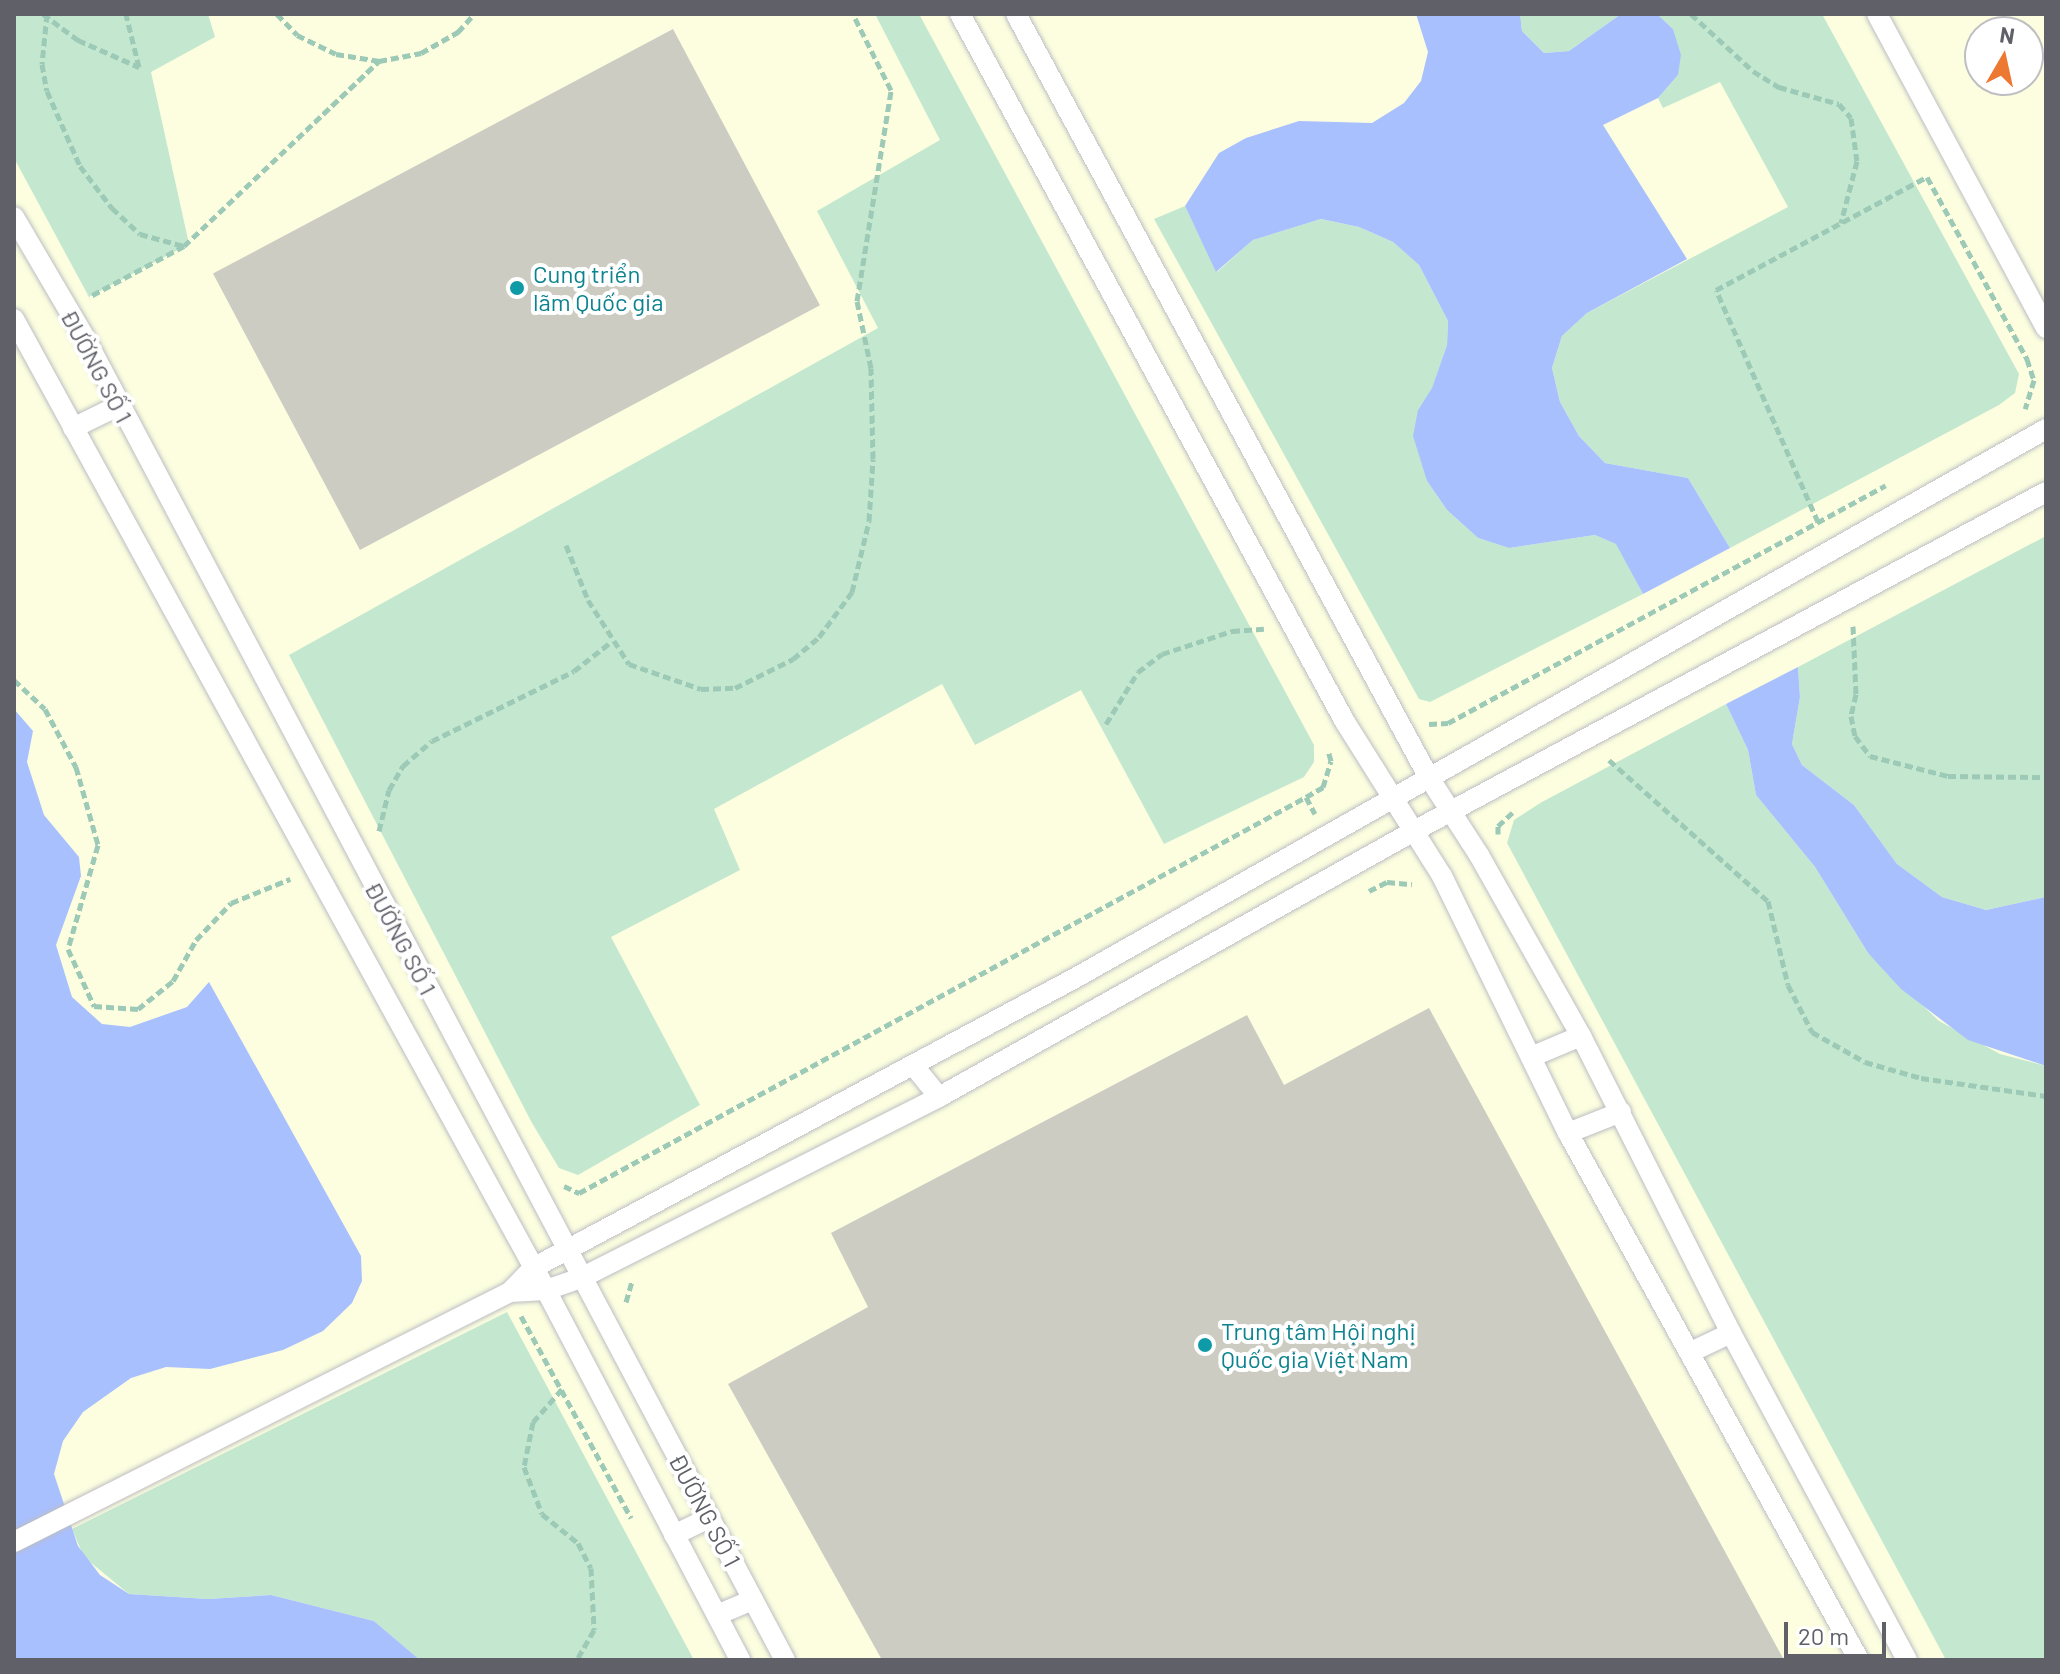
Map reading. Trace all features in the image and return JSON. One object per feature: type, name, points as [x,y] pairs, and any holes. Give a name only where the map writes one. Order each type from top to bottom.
[{"type":"lane","points":[[960,14],[1345,722],[1414,831],[1568,1133],[1859,1660]]},
{"type":"lane","points":[[1016,14],[1428,776],[1581,1036],[1731,1333],[1907,1660]]},
{"type":"lane","points":[[1877,14],[2046,328]]},
{"type":"lane","name":"ĐƯỜNG SỐ 1","points":[[15,222],[85,338],[118,406],[785,1660]]},
{"type":"lane","name":"ĐƯỜNG SỐ 1","points":[[14,319],[546,1290],[740,1660]]},
{"type":"lane","points":[[73,428],[118,406]]},
{"type":"lane","points":[[14,1542],[66,1512],[510,1292],[533,1268],[568,1252],[1077,977],[1392,795],[1498,743],[2046,429]]},
{"type":"lane","points":[[510,1292],[546,1290],[581,1278],[939,1097],[1414,831],[1451,814],[2046,492]]},
{"type":"lane","points":[[1077,977],[1093,1011]]},
{"type":"lane","points":[[1531,1057],[1581,1036]]},
{"type":"lane","points":[[913,1065],[939,1097]]},
{"type":"lane","points":[[1568,1133],[1621,1112]]},
{"type":"lane","points":[[1691,1352],[1731,1333]]},
{"type":"lane","points":[[674,1535],[709,1518]]},
{"type":"lane","points":[[717,1615],[753,1600]]},
{"type":"path","points":[[46,15],[88,45],[139,67],[126,14]]},
{"type":"path","points":[[277,14],[297,35],[336,54],[379,61],[421,53],[458,32],[474,14]]},
{"type":"path","points":[[566,545],[611,642],[629,664],[661,678],[701,689],[735,688],[793,659],[819,637],[852,592],[861,571],[873,459],[871,368],[857,301],[891,90],[853,14]]},
{"type":"path","points":[[1691,14],[1753,71],[1779,87],[1839,104],[1851,118],[1857,161],[1840,224]]},
{"type":"path","points":[[46,15],[42,64],[47,91],[80,166],[112,208],[140,234],[184,246]]},
{"type":"path","points":[[79,302],[184,246],[379,61]]},
{"type":"path","points":[[1818,522],[1716,290],[1927,177],[2027,359],[2034,380],[2027,408],[2013,415]]},
{"type":"path","points":[[1422,724],[1448,723],[1888,484]]},
{"type":"path","points":[[1258,615],[1272,642]]},
{"type":"path","points":[[1840,633],[1867,618]]},
{"type":"path","points":[[1853,625],[1856,694],[1851,716],[1855,736],[1870,756],[1948,776],[2046,777]]},
{"type":"path","points":[[1106,724],[1138,672],[1162,654],[1232,631],[1265,629]]},
{"type":"path","points":[[378,844],[389,790],[403,766],[432,741],[574,671],[611,642]]},
{"type":"path","points":[[14,680],[45,709],[76,767],[98,845],[68,949],[94,1006],[138,1009],[173,981],[196,940],[231,903],[291,879]]},
{"type":"path","points":[[552,1180],[579,1193],[1306,797],[1323,787],[1331,761],[1325,740]]},
{"type":"path","points":[[1595,768],[1622,753]]},
{"type":"path","points":[[1609,760],[1768,901],[1788,985],[1812,1032],[1865,1062],[1921,1078],[2046,1096]]},
{"type":"path","points":[[1499,845],[1498,826],[1525,805]]},
{"type":"path","points":[[1359,896],[1387,882],[1410,882],[1416,890]]},
{"type":"path","points":[[624,1309],[632,1281],[646,1274]]},
{"type":"path","points":[[520,1314],[635,1525]]},
{"type":"path","points":[[562,1389],[533,1422],[524,1467],[542,1514],[578,1543],[591,1568],[594,1630],[577,1660]]},
{"type":"shaded area","name":"Trung tâm Hội nghị Quốc gia Việt Nam","points":[[14,14],[2046,14],[2046,1660],[14,1660]]},
{"type":"shaded area","points":[[14,14],[208,14],[215,37],[151,72],[189,244],[89,297],[14,158]]},
{"type":"shaded area","points":[[875,14],[919,14],[1314,745],[1314,762],[1304,777],[1164,844],[1081,690],[975,745],[942,684],[714,809],[740,870],[611,937],[700,1105],[578,1175],[559,1168],[532,1123],[289,655],[878,328],[817,211],[940,140]]},
{"type":"shaded area","points":[[1520,14],[1621,14],[1569,51],[1544,53],[1522,31]]},
{"type":"shaded area","points":[[1657,14],[1822,14],[2019,374],[2015,393],[1999,405],[1730,548],[1688,478],[1605,463],[1579,436],[1560,402],[1552,368],[1562,336],[1587,313],[1788,207],[1720,82],[1663,108],[1658,98],[1678,75],[1673,29]]},
{"type":"shaded area","points":[[1185,206],[1217,272],[1253,240],[1321,219],[1359,227],[1393,242],[1419,265],[1448,321],[1447,345],[1432,389],[1418,410],[1427,481],[1447,510],[1478,538],[1509,548],[1595,535],[1617,544],[1643,594],[1430,702],[1419,699],[1154,219]]},
{"type":"shaded area","points":[[2046,536],[2046,897],[1986,910],[1942,897],[1897,864],[1854,805],[1802,765],[1792,744],[1800,697],[1798,667]]},
{"type":"shaded area","points":[[1726,704],[1748,750],[1756,795],[1815,867],[1868,953],[1939,1021],[2000,1054],[2046,1066],[2046,1660],[1946,1660],[1507,843],[1514,820],[1542,802]]},
{"type":"shaded area","points":[[507,1312],[694,1660],[420,1660],[374,1621],[271,1595],[208,1599],[129,1594],[84,1557],[72,1529]]},
{"type":"water","points":[[1416,14],[1520,14],[1522,31],[1544,53],[1569,51],[1621,14],[1657,14],[1673,29],[1681,55],[1678,75],[1658,98],[1603,125],[1687,259],[1587,313],[1562,336],[1552,368],[1560,402],[1579,436],[1605,463],[1688,478],[1730,548],[1643,594],[1616,544],[1595,535],[1509,548],[1478,538],[1447,510],[1427,481],[1413,436],[1418,410],[1432,388],[1447,345],[1448,321],[1419,265],[1393,242],[1359,227],[1321,219],[1253,240],[1216,272],[1185,206],[1219,153],[1246,138],[1299,121],[1372,123],[1404,103],[1421,81],[1428,52]]},
{"type":"water","points":[[1798,667],[1800,697],[1792,744],[1802,765],[1854,805],[1897,864],[1942,897],[1986,910],[2046,897],[2046,1066],[1968,1040],[1901,989],[1868,953],[1815,867],[1756,795],[1748,750],[1726,704]]},
{"type":"water","points":[[14,709],[33,731],[27,762],[44,815],[79,857],[81,876],[56,945],[72,997],[102,1024],[130,1027],[187,1007],[209,982],[361,1256],[362,1281],[352,1303],[323,1331],[283,1350],[210,1369],[166,1367],[131,1378],[83,1412],[63,1441],[54,1474],[78,1546],[100,1575],[129,1594],[208,1599],[271,1595],[374,1621],[420,1660],[14,1660]]},
{"type":"building","name":"Cung triển lãm Quốc gia","points":[[673,29],[820,305],[360,550],[213,274]]},
{"type":"building","name":"Trung tâm Hội nghị Quốc gia Việt Nam","points":[[1429,1008],[1784,1660],[882,1660],[728,1384],[868,1307],[831,1233],[1247,1015],[1284,1085]]},
{"type":"place","name":"Cung triển lãm Quốc gia","points":[[517,288]]},
{"type":"place","name":"Trung tâm Hội nghị Quốc gia Việt Nam","points":[[1205,1345]]}]
